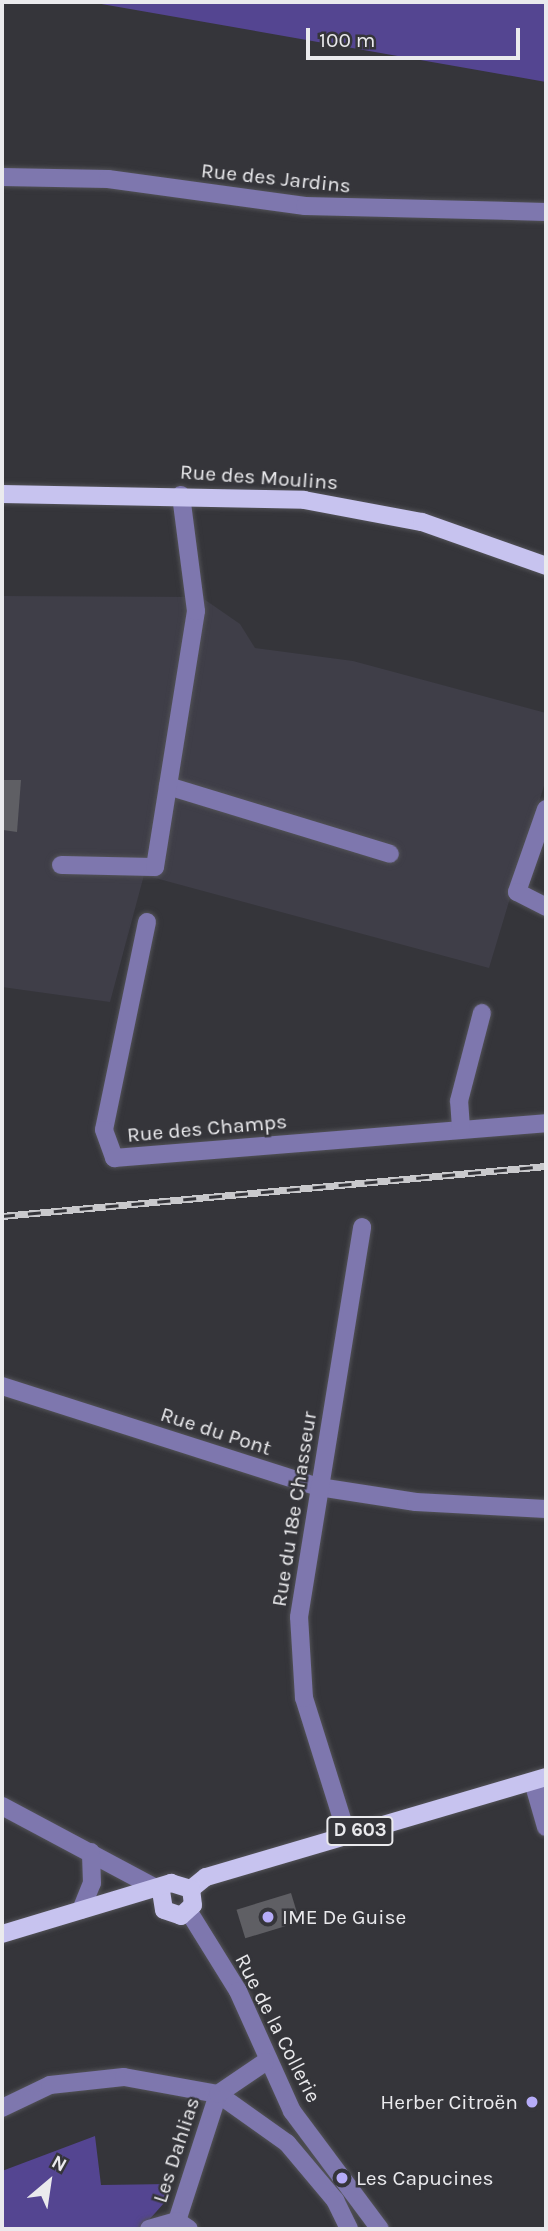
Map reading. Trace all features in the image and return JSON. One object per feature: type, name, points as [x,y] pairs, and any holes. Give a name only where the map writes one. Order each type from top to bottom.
[{"type":"main road","name":"Rue des Moulins","points":[[2,494],[181,495],[354,507],[435,526],[546,566]]},
{"type":"main road","name":"D 603","points":[[191,1889],[206,1877],[539,1779]]},
{"type":"main road","points":[[2,1934],[81,1910],[161,1891],[180,1882],[191,1889],[189,1912],[173,1916],[164,1910],[112,1903]]},
{"type":"main road","points":[[161,1891],[164,1910]]},
{"type":"street","name":"Rue des Jardins","points":[[2,177],[108,180],[305,206],[546,212]]},
{"type":"street","points":[[61,865],[155,867],[196,611],[181,495]]},
{"type":"street","points":[[168,786],[390,854]]},
{"type":"street","points":[[546,809],[517,892],[546,907]]},
{"type":"street","name":"Rue des Champs","points":[[147,922],[104,1130],[114,1158],[546,1123]]},
{"type":"street","points":[[461,1128],[459,1101],[482,1013]]},
{"type":"street","name":"Rue du 18e Chasseur","points":[[347,1835],[304,1698],[299,1617],[362,1227]]},
{"type":"street","name":"Rue du Pont","points":[[2,1386],[319,1487],[416,1502],[546,1509]]},
{"type":"street","points":[[539,1779],[546,1827]]},
{"type":"street","points":[[2,1806],[161,1891]]},
{"type":"street","points":[[81,1910],[92,1883],[91,1852]]},
{"type":"street","name":"Rue de la Collerie","points":[[189,1912],[238,1991],[265,2062],[292,2111],[380,2229]]},
{"type":"street","points":[[218,2094],[265,2062]]},
{"type":"street","points":[[2,2108],[50,2085],[124,2077],[218,2094],[288,2143],[335,2200],[349,2229]]},
{"type":"street","name":"Les Dahlias","points":[[149,2229],[183,2225],[218,2094]]},
{"type":"shaded area","points":[[90,2],[546,2],[546,82]]},
{"type":"shaded area","points":[[2,596],[201,597],[240,624],[255,648],[353,661],[546,713],[546,779],[489,968],[144,875],[110,1002],[2,987]]},
{"type":"shaded area","points":[[95,2136],[101,2185],[169,2184],[164,2203],[141,2229],[2,2229],[2,2171]]},
{"type":"building","points":[[2,780],[21,780],[17,832],[3,830]]},
{"type":"building","name":"IME De Guise","points":[[291,1893],[300,1922],[245,1938],[236,1910]]},
{"type":"railway","points":[[2,1216],[546,1166]]},
{"type":"place","name":"IME De Guise","points":[[268,1917]]},
{"type":"place","name":"Herber Citroën","points":[[532,2102]]},
{"type":"place","name":"Les Capucines","points":[[342,2178]]}]
